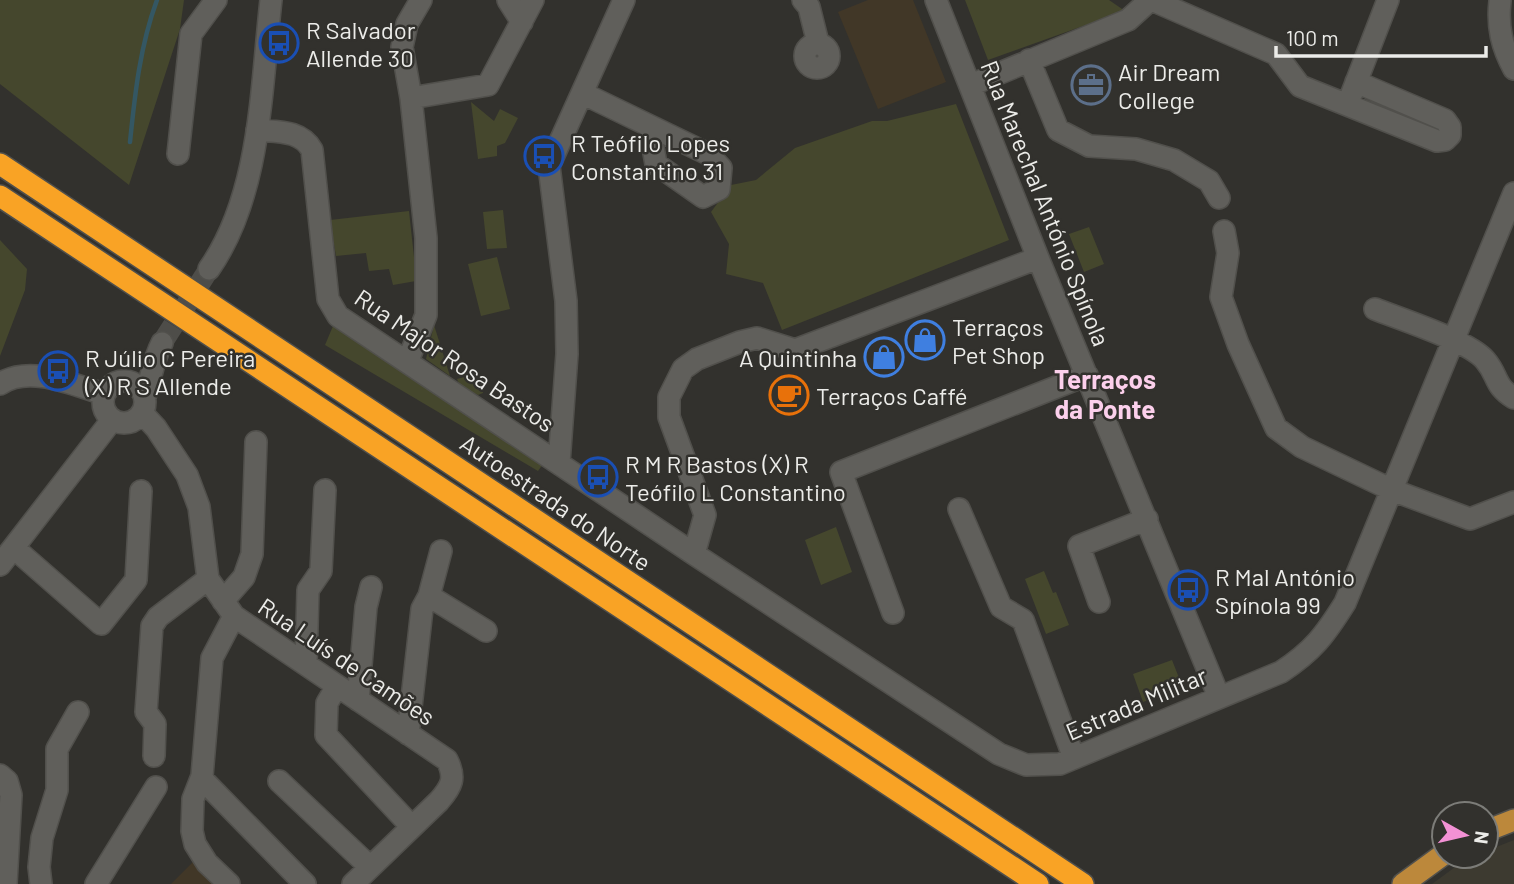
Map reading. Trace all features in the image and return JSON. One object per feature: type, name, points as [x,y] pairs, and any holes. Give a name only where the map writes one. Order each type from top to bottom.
[{"type":"highway","name":"Autoestrada do Norte","points":[[0,164],[1083,884]]},
{"type":"highway","points":[[0,197],[1038,884]]},
{"type":"main road","points":[[1403,884],[1430,864]]},
{"type":"street","points":[[178,154],[191,34],[216,0]]},
{"type":"street","points":[[209,269],[223,249],[244,197],[257,130],[271,0]]},
{"type":"street","points":[[405,359],[411,353],[426,315],[426,238],[411,98],[402,47],[407,24],[421,0]]},
{"type":"street","points":[[508,0],[522,22]]},
{"type":"street","points":[[411,98],[488,85],[533,0]]},
{"type":"street","points":[[559,463],[567,354],[566,301],[550,166],[625,0]]},
{"type":"street","points":[[803,0],[809,7],[818,43]]},
{"type":"street","name":"Rua Marechal António Spínola","points":[[936,0],[1038,258],[1219,697]]},
{"type":"street","points":[[971,85],[1128,20],[1151,0],[1276,54],[1300,86],[1437,141],[1445,140],[1450,135],[1446,120],[1356,82]]},
{"type":"street","points":[[1348,104],[1388,0]]},
{"type":"street","points":[[1504,3],[1499,27],[1504,49],[1514,69]]},
{"type":"street","points":[[1028,60],[1058,130],[1089,146],[1136,149],[1174,160],[1209,181],[1219,198]]},
{"type":"street","points":[[582,93],[649,126]]},
{"type":"street","name":"Rua Major Rosa Bastos","points":[[257,130],[297,135],[306,140],[312,150],[328,299],[338,316],[559,463]]},
{"type":"street","name":"Estrada Militar","points":[[559,463],[999,754],[1026,765],[1059,764],[1281,672],[1306,656],[1326,633],[1345,603],[1514,193]]},
{"type":"street","points":[[1224,231],[1228,253],[1221,296],[1238,344],[1276,428],[1302,447],[1392,490],[1470,519],[1514,502]]},
{"type":"street","points":[[694,554],[705,515],[669,417],[669,397],[683,369],[697,359],[757,338],[795,350],[1038,258]]},
{"type":"street","points":[[1375,309],[1453,340],[1484,358],[1501,390],[1514,398]]},
{"type":"street","points":[[159,349],[143,405],[132,422],[125,423],[112,420],[104,411],[104,394],[112,384],[125,380],[142,361],[159,349]]},
{"type":"street","points":[[893,613],[841,472],[1087,374]]},
{"type":"street","points":[[0,384],[11,378],[41,377],[104,394]]},
{"type":"street","points":[[125,380],[140,387],[143,405]]},
{"type":"street","name":"Rua Luís de Camões","points":[[143,405],[187,475],[199,507],[208,579],[228,608],[447,760],[453,772],[452,786],[353,884]]},
{"type":"street","points":[[0,565],[112,420]]},
{"type":"street","points":[[229,884],[207,863],[195,844],[192,831],[193,799],[202,776],[212,658],[228,608],[252,554],[256,442]]},
{"type":"street","points":[[306,664],[309,590],[321,570],[325,490]]},
{"type":"street","points":[[14,548],[101,624],[136,580],[141,491]]},
{"type":"street","points":[[959,509],[1001,607],[1023,620],[1074,758]]},
{"type":"street","points":[[1099,603],[1079,546],[1147,519]]},
{"type":"street","points":[[408,734],[422,609],[429,596],[441,551]]},
{"type":"street","points":[[154,756],[155,724],[146,712],[152,626],[158,617],[208,579]]},
{"type":"street","points":[[358,700],[366,607],[371,587]]},
{"type":"street","points":[[429,596],[486,631]]},
{"type":"street","points":[[337,686],[327,703],[326,735],[412,827]]},
{"type":"street","points":[[41,884],[39,867],[42,838],[57,790],[57,750],[78,712]]},
{"type":"street","points":[[0,775],[7,781],[11,795],[6,884]]},
{"type":"street","points":[[202,776],[243,824],[305,884]]},
{"type":"street","points":[[279,781],[370,867]]},
{"type":"street","points":[[96,884],[156,788]]},
{"type":"shaded area","points":[[868,0],[913,0],[946,82],[878,109],[838,12]]},
{"type":"shaded area","points":[[1514,840],[1514,884],[1432,884],[1451,870],[1500,870],[1500,846]]},
{"type":"shaded area","points":[[194,861],[217,884],[171,884]]},
{"type":"green space","points":[[0,0],[184,0],[180,29],[129,185],[0,84]]},
{"type":"green space","points":[[965,0],[1109,0],[1125,11],[988,60]]},
{"type":"green space","points":[[471,102],[494,121],[500,109],[518,118],[505,143],[497,146],[497,156],[478,159]]},
{"type":"green space","points":[[956,104],[1009,240],[782,330],[763,283],[726,274],[729,244],[711,212],[731,185],[756,180],[795,148],[872,121],[887,121]]},
{"type":"green space","points":[[503,210],[507,248],[487,249],[483,212]]},
{"type":"green space","points":[[409,211],[417,264],[416,281],[393,285],[389,269],[369,271],[366,253],[336,256],[330,220]]},
{"type":"green space","points":[[1089,227],[1104,264],[1084,272],[1069,234]]},
{"type":"green space","points":[[0,240],[27,269],[25,290],[0,356]]},
{"type":"green space","points":[[497,257],[510,309],[481,316],[468,264]]},
{"type":"green space","points":[[434,325],[450,376],[426,359]]},
{"type":"green space","points":[[333,326],[543,464],[538,471],[325,345]]},
{"type":"green space","points":[[479,373],[482,377],[483,393],[478,395],[460,386],[457,379]]},
{"type":"green space","points":[[836,527],[852,572],[821,585],[805,540]]},
{"type":"green space","points":[[1044,571],[1069,625],[1046,634],[1025,579]]},
{"type":"green space","points":[[1172,660],[1183,688],[1143,702],[1133,674]]},
{"type":"waterway","points":[[130,142],[142,52],[157,0]]},
{"type":"tunnel","points":[[162,343],[209,269]]},
{"type":"place","name":"R Salvador Allende 30","points":[[279,43]]},
{"type":"place","name":"Air Dream College","points":[[1091,85]]},
{"type":"place","name":"R Teófilo Lopes Constantino 31","points":[[544,156]]},
{"type":"place","name":"Terraços Pet Shop","points":[[925,340]]},
{"type":"place","name":"A Quintinha","points":[[884,357]]},
{"type":"place","name":"R Júlio C Pereira (X) R S Allende","points":[[58,371]]},
{"type":"place","name":"Terraços Caffé","points":[[789,395]]},
{"type":"place","name":"R M R Bastos (X) R Teófilo L Constantino","points":[[598,477]]},
{"type":"place","name":"R Mal António Spínola 99","points":[[1188,590]]},
{"type":"district","name":"Terraços da Ponte","points":[[1105,393]]}]
